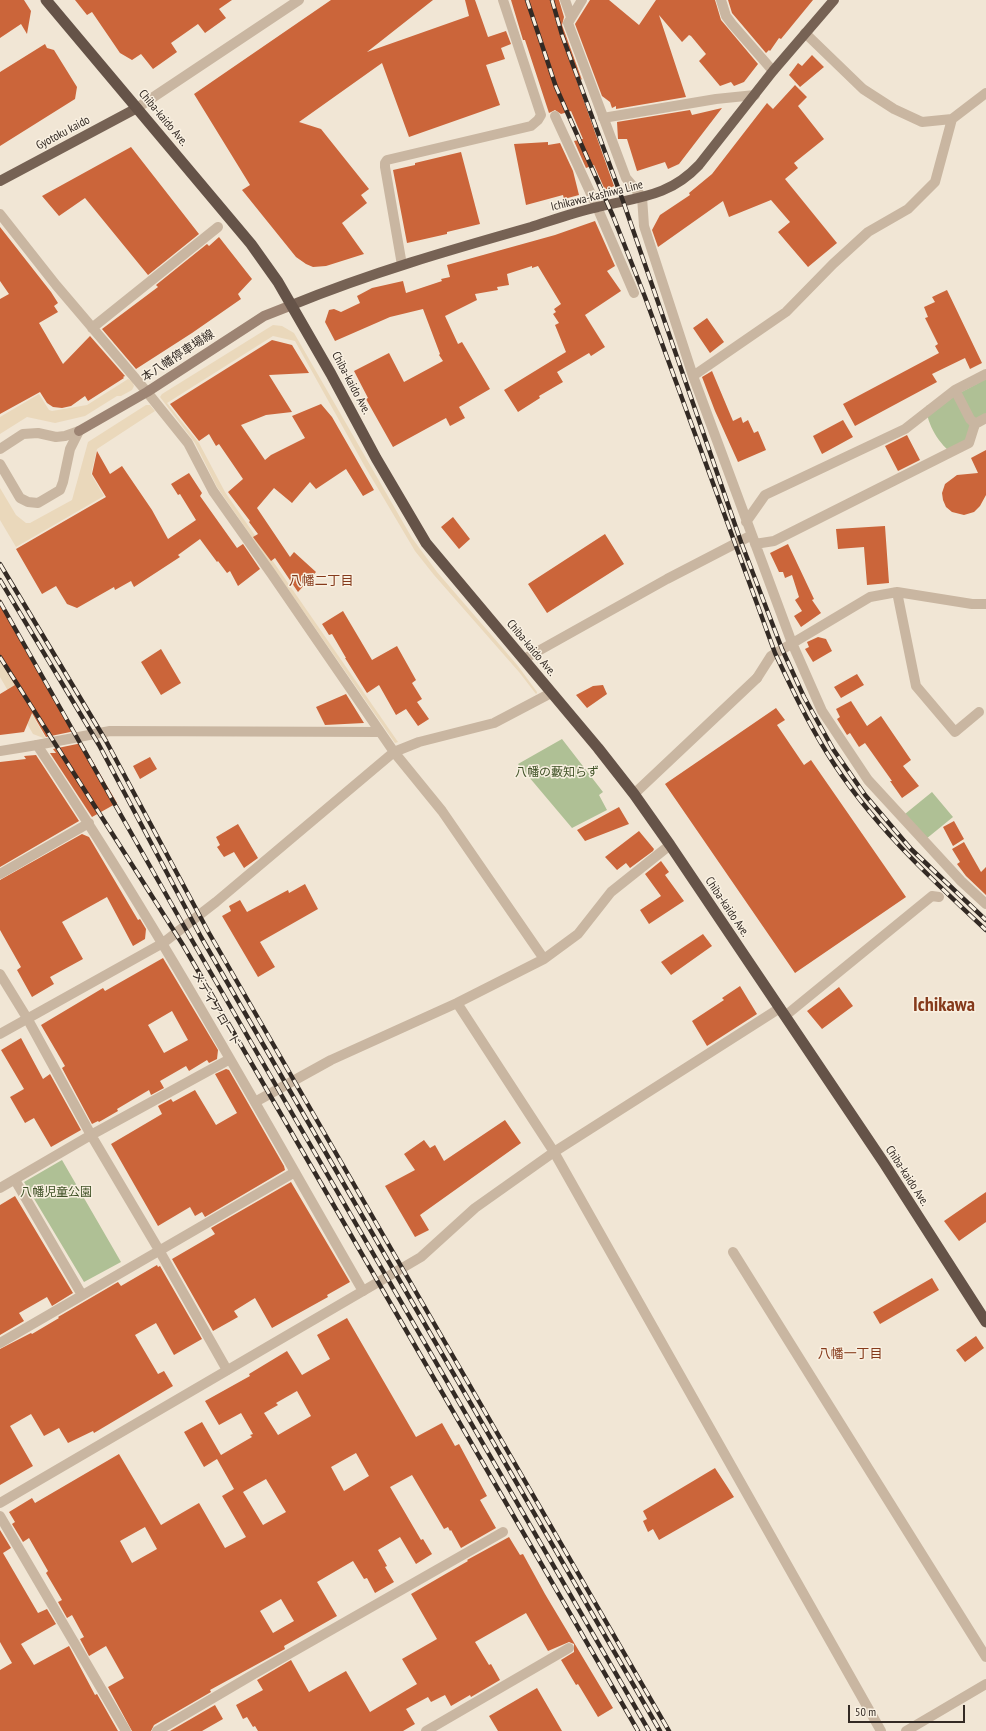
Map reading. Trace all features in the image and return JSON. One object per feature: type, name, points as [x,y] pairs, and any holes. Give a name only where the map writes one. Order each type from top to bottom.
[{"type":"highway","name":"Chiba-kaido Ave.","points":[[46,0],[247,239],[278,282],[376,458],[426,543],[524,659],[634,794],[670,845],[982,1308],[986,1322]]},
{"type":"main road","name":"Ichikawa-Kashiwa Line","points":[[292,305],[402,265],[597,207],[653,195],[672,187],[687,177],[699,165],[773,71],[834,0]]},
{"type":"main road","name":"Gyotoku kaido","points":[[0,181],[137,108]]},
{"type":"main road","name":"本八幡停車場線","points":[[79,431],[147,392],[264,316],[292,305]]},
{"type":"street","points":[[137,108],[299,0]]},
{"type":"street","points":[[402,265],[385,167],[387,160],[531,126],[541,115],[503,0]]},
{"type":"street","points":[[565,0],[571,16]]},
{"type":"street","points":[[582,0],[568,23],[626,178],[642,197],[644,226],[693,376],[792,643],[822,711],[868,780],[961,881],[986,904]]},
{"type":"street","points":[[721,0],[726,16],[773,71]]},
{"type":"street","points":[[806,33],[863,89],[894,109],[922,122],[952,119],[986,93]]},
{"type":"street","points":[[603,118],[716,99],[755,95]]},
{"type":"street","points":[[555,116],[597,207],[634,293]]},
{"type":"street","points":[[693,376],[786,312],[833,264],[868,232],[908,209],[935,182],[952,119]]},
{"type":"street","points":[[0,214],[92,328],[147,392],[188,443],[212,491],[394,752],[442,811],[544,959]]},
{"type":"street","points":[[92,328],[218,227]]},
{"type":"street","points":[[746,522],[765,495],[905,429],[955,390],[986,374]]},
{"type":"street","points":[[955,390],[970,418],[975,424]]},
{"type":"street","points":[[524,659],[667,579],[753,540],[774,541],[969,443],[975,424],[986,418]]},
{"type":"street","points":[[0,449],[23,434],[38,433],[56,437],[65,436],[79,431]]},
{"type":"street","points":[[0,464],[20,498],[28,502],[38,503],[60,490],[64,482],[70,449],[79,431]]},
{"type":"street","points":[[897,592],[916,686],[955,732],[979,712]]},
{"type":"street","points":[[634,794],[757,678],[771,656],[870,597],[897,592],[972,604],[986,604]]},
{"type":"street","points":[[0,1034],[163,943],[216,902],[394,752],[419,742],[494,723],[551,692]]},
{"type":"street","points":[[0,751],[110,731],[380,732]]},
{"type":"street","name":"メディアロード","points":[[37,745],[89,823],[163,943],[364,1291]]},
{"type":"street","points":[[0,874],[89,823]]},
{"type":"street","points":[[255,1102],[331,1060],[457,1003],[544,959],[578,934],[611,892],[670,845]]},
{"type":"street","points":[[0,1503],[421,1257],[475,1208],[554,1152],[782,1012],[932,896],[939,897]]},
{"type":"street","points":[[0,974],[27,1018],[91,1135],[159,1250],[227,1370]]},
{"type":"street","points":[[457,1003],[554,1152],[881,1731]]},
{"type":"street","points":[[0,1188],[91,1135],[230,1058]]},
{"type":"street","points":[[0,1343],[295,1172]]},
{"type":"street","points":[[15,1180],[82,1295]]},
{"type":"street","points":[[733,1252],[986,1657]]},
{"type":"street","points":[[0,1516],[126,1731]]},
{"type":"street","points":[[157,1731],[503,1532]]},
{"type":"street","points":[[426,1731],[569,1648]]},
{"type":"street","points":[[906,1731],[986,1684]]},
{"type":"green space","points":[[986,379],[986,414],[975,435],[954,455],[943,445],[931,427],[926,406],[950,398]]},
{"type":"green space","name":"八幡の藪知らず","points":[[562,739],[603,792],[599,795],[607,810],[572,828],[518,764]]},
{"type":"green space","points":[[932,792],[953,817],[926,839],[905,814]]},
{"type":"green space","name":"八幡児童公園","points":[[62,1160],[121,1262],[84,1282],[24,1182]]},
{"type":"shaded area","points":[[273,325],[282,326],[294,333],[412,538],[437,572],[518,666],[537,692],[536,694],[519,672],[434,575],[415,551],[364,465],[295,341],[273,336],[167,403],[199,443],[225,492],[398,742],[395,743],[217,487],[195,443],[160,397],[162,394]]},
{"type":"shaded area","points":[[128,379],[132,381],[134,386],[132,390],[121,396],[117,396],[85,416],[55,423],[27,417],[0,434],[0,417],[39,394],[49,410],[52,411],[87,405]]},
{"type":"shaded area","points":[[146,405],[150,405],[155,411],[97,449],[91,474],[104,496],[16,547],[0,520],[0,488],[16,515],[26,523],[30,523],[72,500],[88,442]]},
{"type":"shaded area","points":[[0,657],[46,739],[33,734],[0,677]]},
{"type":"building","points":[[0,0],[24,0],[31,11],[27,34],[21,24],[0,38]]},
{"type":"building","points":[[75,0],[232,0],[219,9],[226,18],[205,33],[198,24],[171,43],[177,52],[153,69],[141,54],[132,60],[120,53],[92,12],[87,15]]},
{"type":"building","points":[[331,0],[433,0],[367,52],[469,16],[465,0],[475,0],[488,37],[506,31],[511,44],[501,48],[505,59],[486,65],[500,105],[409,137],[382,63],[299,122],[321,129],[369,189],[361,195],[367,203],[342,223],[364,254],[326,266],[313,267],[296,257],[242,190],[250,185],[194,94]]},
{"type":"building","points":[[511,0],[559,0],[564,17],[562,25],[582,80],[574,73],[614,186],[605,190],[594,165],[586,168],[574,141],[583,139],[571,111],[561,114],[555,110],[549,113],[525,40],[523,40]]},
{"type":"building","points":[[590,0],[609,0],[639,25],[656,0],[715,0],[721,20],[758,64],[744,82],[734,86],[731,82],[720,86],[699,61],[706,54],[691,36],[689,35],[682,42],[659,15],[686,97],[616,109],[616,106],[612,108],[610,102],[602,96],[575,24]]},
{"type":"building","points":[[728,0],[813,0],[781,39],[779,38],[770,51],[769,50],[766,53],[732,13]]},
{"type":"building","points":[[45,44],[47,48],[54,50],[77,87],[75,99],[0,146],[0,72]]},
{"type":"building","points":[[812,55],[824,67],[800,87],[789,75],[798,63],[802,66]]},
{"type":"building","points":[[795,85],[807,97],[798,106],[824,139],[794,163],[798,168],[785,179],[837,243],[808,267],[778,232],[790,222],[771,200],[729,217],[723,201],[658,247],[652,230],[660,215],[690,195],[689,193],[712,174],[767,103],[773,109]]},
{"type":"building","points":[[722,108],[679,164],[668,169],[665,162],[637,171],[627,139],[618,139],[617,122],[690,110],[692,115]]},
{"type":"building","points":[[548,142],[548,145],[560,143],[573,171],[579,195],[564,199],[563,195],[526,205],[514,144]]},
{"type":"building","points":[[131,147],[199,234],[148,275],[85,198],[59,216],[42,196]]},
{"type":"building","points":[[461,152],[480,224],[447,232],[447,234],[407,243],[393,170]]},
{"type":"building","points":[[595,221],[615,266],[607,271],[621,291],[585,315],[605,347],[591,356],[589,353],[557,372],[563,382],[539,396],[540,398],[518,412],[504,390],[566,352],[555,325],[559,323],[553,314],[556,312],[554,309],[561,304],[538,266],[532,268],[532,266],[507,274],[509,285],[497,287],[498,290],[475,294],[477,300],[445,316],[458,344],[462,342],[490,389],[459,407],[465,418],[450,426],[446,418],[393,447],[366,399],[368,398],[354,371],[389,353],[404,382],[443,361],[439,355],[440,354],[423,309],[390,317],[335,341],[325,322],[329,310],[334,309],[341,312],[360,303],[357,296],[372,288],[403,281],[406,293],[442,281],[441,279],[450,277],[447,265],[555,235]]},
{"type":"building","points":[[0,227],[58,303],[54,306],[58,312],[39,323],[63,364],[90,336],[125,376],[123,377],[124,378],[88,401],[85,396],[71,406],[62,408],[53,407],[47,403],[40,392],[0,414],[0,299],[9,294],[0,281]]},
{"type":"building","points":[[219,237],[252,279],[238,294],[241,299],[136,369],[102,329],[158,287],[156,285],[207,244],[209,246]]},
{"type":"building","points":[[947,290],[982,363],[970,369],[965,358],[932,374],[937,382],[855,426],[843,404],[939,353],[935,346],[938,344],[925,318],[928,317],[924,307],[935,302],[932,297]]},
{"type":"building","points":[[707,318],[724,342],[710,353],[693,328]]},
{"type":"building","points":[[272,340],[292,345],[309,373],[269,375],[292,412],[266,415],[241,425],[265,460],[271,455],[305,438],[292,416],[321,404],[332,417],[374,490],[363,496],[346,469],[316,489],[310,482],[292,503],[274,488],[257,508],[290,557],[294,552],[316,572],[298,592],[275,558],[271,561],[253,537],[258,534],[228,492],[243,479],[219,444],[216,446],[209,434],[199,441],[170,404]]},
{"type":"building","points":[[712,371],[733,421],[741,417],[743,423],[748,420],[754,433],[758,431],[766,450],[738,462],[715,411],[702,377]]},
{"type":"building","points":[[843,420],[853,437],[822,454],[813,436]]},
{"type":"building","points":[[907,435],[920,460],[898,471],[885,446]]},
{"type":"building","points":[[986,450],[986,495],[980,506],[974,512],[964,515],[952,512],[946,507],[943,500],[942,493],[945,484],[957,475],[978,473],[971,458]]},
{"type":"building","points":[[97,451],[110,474],[122,466],[152,510],[168,539],[196,520],[180,494],[178,495],[171,484],[189,473],[202,493],[200,496],[237,548],[243,544],[260,569],[238,586],[230,571],[227,573],[200,539],[178,555],[180,557],[134,587],[131,581],[115,590],[114,587],[77,608],[67,604],[56,586],[42,594],[16,549],[106,497],[92,474]]},
{"type":"building","points":[[453,517],[470,539],[459,549],[441,527]]},
{"type":"building","points":[[885,526],[889,583],[867,585],[864,547],[838,549],[836,529]]},
{"type":"building","points":[[605,534],[624,564],[547,613],[528,584]]},
{"type":"building","points":[[788,544],[814,599],[812,600],[821,613],[801,627],[794,616],[802,611],[795,600],[799,597],[792,575],[785,578],[783,572],[779,572],[770,553]]},
{"type":"building","points":[[0,599],[75,731],[46,737],[32,713],[24,732],[0,735],[0,694],[15,685],[0,660]]},
{"type":"building","points":[[343,611],[372,660],[397,646],[416,680],[412,683],[422,699],[417,702],[429,719],[418,726],[406,709],[396,715],[379,685],[367,693],[332,634],[329,635],[322,624]]},
{"type":"building","points":[[818,637],[826,639],[832,651],[813,662],[805,649],[809,647],[807,642]]},
{"type":"building","points":[[161,649],[181,683],[161,695],[141,662]]},
{"type":"building","points":[[857,674],[864,685],[841,698],[834,687]]},
{"type":"building","points":[[603,685],[607,694],[587,708],[576,695],[593,686]]},
{"type":"building","points":[[346,694],[364,723],[325,725],[316,707]]},
{"type":"building","points":[[851,701],[867,726],[881,716],[911,760],[903,766],[919,786],[902,798],[865,743],[859,747],[850,733],[847,735],[837,719],[840,717],[836,709]]},
{"type":"building","points":[[776,708],[785,720],[777,725],[804,765],[811,760],[906,897],[795,973],[665,784]]},
{"type":"building","points":[[82,743],[117,803],[92,817],[50,753],[56,753],[53,749]]},
{"type":"building","points":[[36,755],[79,821],[0,867],[0,762],[26,759],[24,756]]},
{"type":"building","points":[[150,757],[157,769],[140,779],[133,766]]},
{"type":"building","points":[[619,807],[629,824],[585,841],[577,830]]},
{"type":"building","points":[[954,821],[964,839],[953,846],[943,827]]},
{"type":"building","points":[[238,824],[258,858],[244,868],[234,852],[224,857],[217,847],[220,845],[216,837]]},
{"type":"building","points":[[639,831],[654,849],[653,851],[630,868],[626,863],[617,870],[605,857]]},
{"type":"building","points":[[82,834],[89,837],[138,920],[140,919],[146,929],[145,939],[133,946],[107,897],[62,922],[83,959],[50,977],[54,984],[32,997],[17,970],[21,967],[0,930],[0,880]]},
{"type":"building","points":[[964,842],[981,872],[986,867],[986,895],[966,876],[957,864],[960,862],[952,849]]},
{"type":"building","points":[[661,861],[669,872],[665,875],[684,901],[649,924],[640,910],[661,896],[645,874]]},
{"type":"building","points":[[305,884],[318,909],[260,942],[275,967],[258,977],[222,916],[231,911],[229,906],[240,900],[247,912],[288,890],[289,893]]},
{"type":"building","points":[[703,934],[712,946],[671,975],[661,962]]},
{"type":"building","points":[[163,958],[218,1050],[217,1059],[209,1063],[207,1060],[189,1071],[186,1066],[160,1081],[164,1088],[151,1095],[149,1090],[117,1109],[118,1111],[99,1122],[98,1121],[92,1124],[62,1068],[65,1066],[41,1025],[103,988],[105,991]],"holes":[[[172,1011],[188,1040],[164,1053],[148,1025]]]},
{"type":"building","points":[[740,986],[757,1014],[707,1046],[692,1021],[724,1000],[722,998]]},
{"type":"building","points":[[839,987],[853,1006],[822,1029],[807,1011]]},
{"type":"building","points":[[21,1038],[43,1079],[50,1074],[81,1130],[51,1147],[34,1118],[25,1123],[10,1097],[24,1089],[1,1050]]},
{"type":"building","points":[[226,1069],[229,1070],[285,1170],[205,1217],[202,1212],[195,1216],[190,1207],[158,1226],[111,1144],[162,1114],[158,1106],[171,1099],[173,1102],[195,1090],[216,1125],[237,1113],[215,1074]]},
{"type":"building","points":[[505,1120],[521,1143],[420,1215],[429,1230],[415,1237],[385,1186],[415,1170],[404,1154],[424,1140],[430,1148],[435,1145],[444,1161]]},
{"type":"building","points":[[291,1182],[350,1282],[327,1295],[328,1297],[272,1328],[255,1298],[234,1311],[238,1317],[213,1331],[172,1259],[215,1234],[211,1228]]},
{"type":"building","points":[[986,1192],[986,1222],[959,1241],[944,1221]]},
{"type":"building","points":[[15,1196],[73,1293],[52,1306],[47,1297],[19,1313],[24,1321],[0,1335],[0,1205]]},
{"type":"building","points":[[157,1265],[158,1267],[160,1266],[202,1339],[174,1355],[156,1323],[135,1335],[158,1374],[164,1371],[173,1386],[94,1433],[93,1431],[68,1443],[59,1428],[44,1436],[31,1414],[10,1426],[33,1466],[0,1485],[0,1349],[31,1333],[32,1334],[118,1282],[121,1286]]},
{"type":"building","points":[[932,1278],[939,1290],[880,1324],[873,1312]]},
{"type":"building","points":[[347,1318],[416,1437],[442,1423],[455,1446],[459,1444],[487,1496],[480,1500],[496,1528],[461,1548],[451,1530],[450,1531],[448,1527],[444,1529],[412,1475],[390,1487],[421,1540],[423,1539],[432,1554],[416,1564],[400,1537],[378,1550],[387,1566],[385,1567],[394,1582],[375,1593],[367,1578],[364,1579],[353,1561],[317,1582],[337,1616],[284,1646],[285,1649],[210,1690],[211,1692],[154,1725],[151,1731],[132,1731],[108,1687],[124,1678],[106,1646],[89,1656],[80,1639],[84,1637],[72,1615],[67,1618],[58,1602],[62,1600],[46,1573],[48,1571],[29,1538],[23,1542],[12,1524],[15,1522],[9,1512],[32,1498],[35,1503],[119,1454],[161,1525],[199,1503],[225,1548],[246,1537],[222,1496],[234,1489],[217,1459],[204,1467],[184,1432],[202,1422],[221,1455],[252,1437],[250,1435],[253,1434],[241,1413],[219,1425],[205,1401],[250,1376],[249,1374],[287,1351],[302,1375],[330,1359],[317,1335]],"holes":[[[297,1391],[311,1416],[278,1435],[264,1413],[278,1405],[276,1403]],[[356,1453],[369,1476],[344,1491],[331,1467]],[[266,1479],[286,1512],[263,1525],[243,1492]],[[145,1527],[157,1549],[132,1563],[120,1541]],[[281,1599],[294,1621],[273,1633],[260,1611]]]},
{"type":"building","points":[[976,1336],[984,1348],[965,1362],[956,1350]]},
{"type":"building","points":[[715,1468],[734,1497],[659,1540],[653,1529],[648,1532],[643,1521],[647,1519],[643,1511]]},
{"type":"building","points":[[0,1530],[11,1548],[3,1553],[38,1613],[47,1609],[56,1624],[21,1644],[34,1665],[69,1646],[95,1695],[97,1694],[118,1731],[0,1731],[0,1670],[12,1663],[0,1642]]},
{"type":"building","points":[[509,1537],[520,1555],[523,1554],[613,1708],[598,1717],[561,1660],[574,1652],[574,1644],[569,1642],[548,1651],[526,1613],[475,1642],[489,1665],[491,1664],[500,1680],[471,1697],[470,1695],[451,1706],[445,1695],[431,1702],[428,1697],[406,1709],[415,1724],[403,1731],[258,1731],[255,1726],[253,1727],[247,1717],[243,1719],[236,1705],[263,1690],[257,1680],[291,1660],[309,1692],[346,1671],[370,1712],[417,1684],[402,1659],[437,1639],[411,1594],[468,1561],[467,1560]]},
{"type":"building","points":[[537,1688],[562,1731],[498,1731],[489,1716]]},
{"type":"building","points":[[215,1705],[223,1719],[202,1731],[170,1731]]},
{"type":"railway","points":[[527,0],[556,87],[613,216],[645,297],[775,653],[793,691],[827,753],[861,802],[900,847],[986,930]]},
{"type":"railway","points":[[552,0],[562,35],[623,201],[741,542],[782,649],[804,697],[833,749],[865,795],[911,849],[986,920]]},
{"type":"railway","points":[[0,564],[106,741],[209,933],[669,1731]]},
{"type":"railway","points":[[0,580],[99,745],[201,937],[660,1731]]},
{"type":"railway","points":[[0,602],[193,942],[649,1731]]},
{"type":"railway","points":[[0,657],[183,945],[638,1731]]},
{"type":"district","name":"八幡二丁目","points":[[321,581]]},
{"type":"district","name":"Ichikawa","points":[[944,1005]]},
{"type":"district","name":"八幡一丁目","points":[[850,1354]]}]
